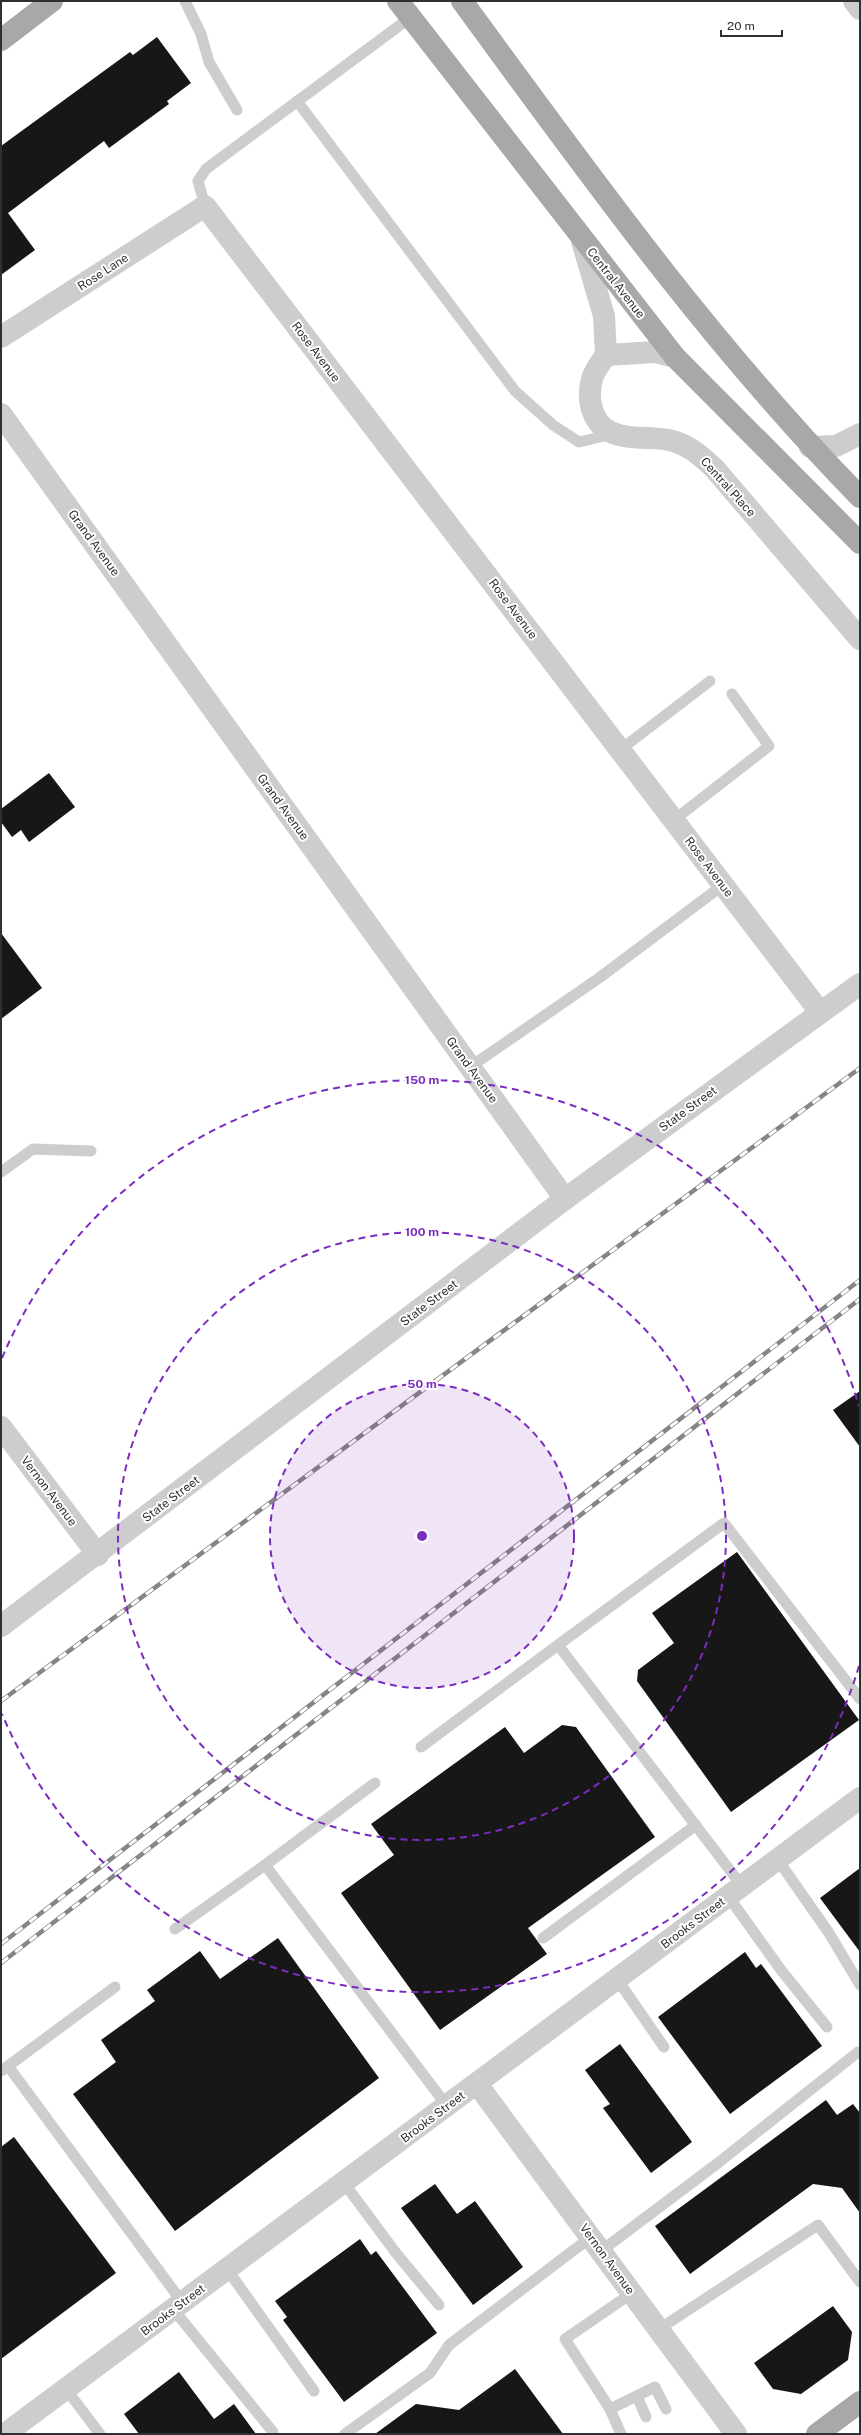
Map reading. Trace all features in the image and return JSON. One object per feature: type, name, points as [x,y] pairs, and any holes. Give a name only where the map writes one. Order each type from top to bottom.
[{"type":"main road","points":[[1,40],[52,1]]},
{"type":"main road","points":[[462,1],[625,223],[717,339],[810,447],[860,497]]},
{"type":"main road","name":"Central Avenue","points":[[404,9],[582,241],[675,357],[860,543]]},
{"type":"main road","points":[[817,2434],[860,2402]]},
{"type":"street","points":[[854,1],[860,9]]},
{"type":"street","name":"Rose Lane","points":[[1,337],[205,206]]},
{"type":"street","name":"Rose Avenue","points":[[205,206],[820,1012]]},
{"type":"street","points":[[582,241],[604,316],[606,355],[656,352],[675,357]]},
{"type":"street","name":"Central Place","points":[[606,355],[592,378],[590,397],[593,413],[601,428],[615,434],[671,440],[687,446],[701,456],[714,468],[860,639]]},
{"type":"street","name":"Grand Avenue","points":[[1,414],[565,1199]]},
{"type":"street","points":[[810,447],[836,446],[860,434]]},
{"type":"street","name":"State Street","points":[[1,1626],[98,1555],[565,1199],[860,984]]},
{"type":"street","name":"Vernon Avenue","points":[[1,1427],[98,1555]]},
{"type":"street","name":"Brooks Street","points":[[5,2434],[860,1798]]},
{"type":"street","name":"Vernon Avenue","points":[[477,2084],[736,2434]]},
{"type":"lane","points":[[185,1],[201,34],[209,62],[237,110]]},
{"type":"lane","points":[[205,206],[198,181],[206,169],[297,102],[404,9]]},
{"type":"lane","points":[[297,102],[515,391],[553,425],[579,442],[615,434]]},
{"type":"lane","points":[[620,750],[710,682]]},
{"type":"lane","points":[[674,820],[769,746],[732,694]]},
{"type":"lane","points":[[470,1067],[599,978],[723,885]]},
{"type":"lane","points":[[1,1172],[33,1149],[91,1151]]},
{"type":"lane","points":[[421,1747],[724,1523],[860,1700]]},
{"type":"lane","points":[[558,1645],[696,1825],[781,1970],[827,2027]]},
{"type":"lane","points":[[175,1929],[265,1865],[375,1783]]},
{"type":"lane","points":[[543,1938],[696,1825]]},
{"type":"lane","points":[[778,1860],[829,1933],[860,1985]]},
{"type":"lane","points":[[265,1865],[447,2106]]},
{"type":"lane","points":[[617,1979],[664,2047]]},
{"type":"lane","points":[[115,1987],[4,2069],[178,2306],[273,2432]]},
{"type":"lane","points":[[345,2434],[430,2373],[449,2345],[596,2244],[718,2163],[859,2052]]},
{"type":"lane","points":[[344,2183],[396,2253],[439,2305]]},
{"type":"lane","points":[[659,2329],[818,2225],[860,2282]]},
{"type":"lane","points":[[227,2269],[314,2391]]},
{"type":"lane","points":[[622,2434],[610,2409],[565,2339],[632,2292]]},
{"type":"lane","points":[[610,2409],[655,2387],[666,2409]]},
{"type":"lane","points":[[66,2388],[100,2434]]},
{"type":"lane","points":[[637,2396],[646,2417]]},
{"type":"building","points":[[157,37],[191,83],[167,101],[169,104],[109,148],[104,141],[8,213],[35,250],[1,275],[1,146],[130,52],[133,55]]},
{"type":"building","points":[[49,773],[75,807],[29,842],[21,830],[12,837],[1,822],[1,809]]},
{"type":"building","points":[[1,933],[42,988],[1,1019]]},
{"type":"building","points":[[860,1391],[860,1447],[833,1410]]},
{"type":"building","points":[[737,1552],[859,1720],[731,1812],[637,1681],[638,1670],[674,1643],[652,1613]]},
{"type":"building","points":[[562,1725],[576,1727],[655,1837],[528,1928],[547,1954],[440,2030],[341,1893],[394,1855],[371,1824],[505,1727],[524,1753]]},
{"type":"building","points":[[860,1868],[860,1952],[820,1898]]},
{"type":"building","points":[[278,1938],[379,2078],[175,2231],[73,2094],[116,2062],[101,2040],[155,2001],[147,1990],[200,1951],[220,1979]]},
{"type":"building","points":[[745,1952],[756,1968],[761,1964],[822,2046],[730,2114],[658,2017]]},
{"type":"building","points":[[620,2044],[692,2142],[651,2173],[603,2108],[610,2104],[585,2070]]},
{"type":"building","points":[[826,2100],[837,2115],[853,2104],[860,2113],[860,2213],[842,2188],[813,2184],[690,2274],[655,2226]]},
{"type":"building","points":[[14,2137],[116,2273],[1,2359],[1,2147]]},
{"type":"building","points":[[435,2184],[457,2214],[475,2201],[523,2267],[473,2305],[401,2208]]},
{"type":"building","points":[[360,2239],[371,2255],[376,2251],[437,2333],[344,2402],[283,2320],[287,2317],[275,2301]]},
{"type":"building","points":[[833,2306],[852,2332],[848,2360],[801,2394],[773,2389],[754,2363]]},
{"type":"building","points":[[515,2369],[563,2434],[375,2434],[416,2404],[459,2410]]},
{"type":"building","points":[[179,2372],[214,2419],[234,2404],[256,2434],[139,2434],[124,2414]]},
{"type":"railway","points":[[1,1701],[860,1068]]},
{"type":"railway","points":[[1,1944],[860,1280]]},
{"type":"railway","points":[[1,1963],[860,1299]]}]
